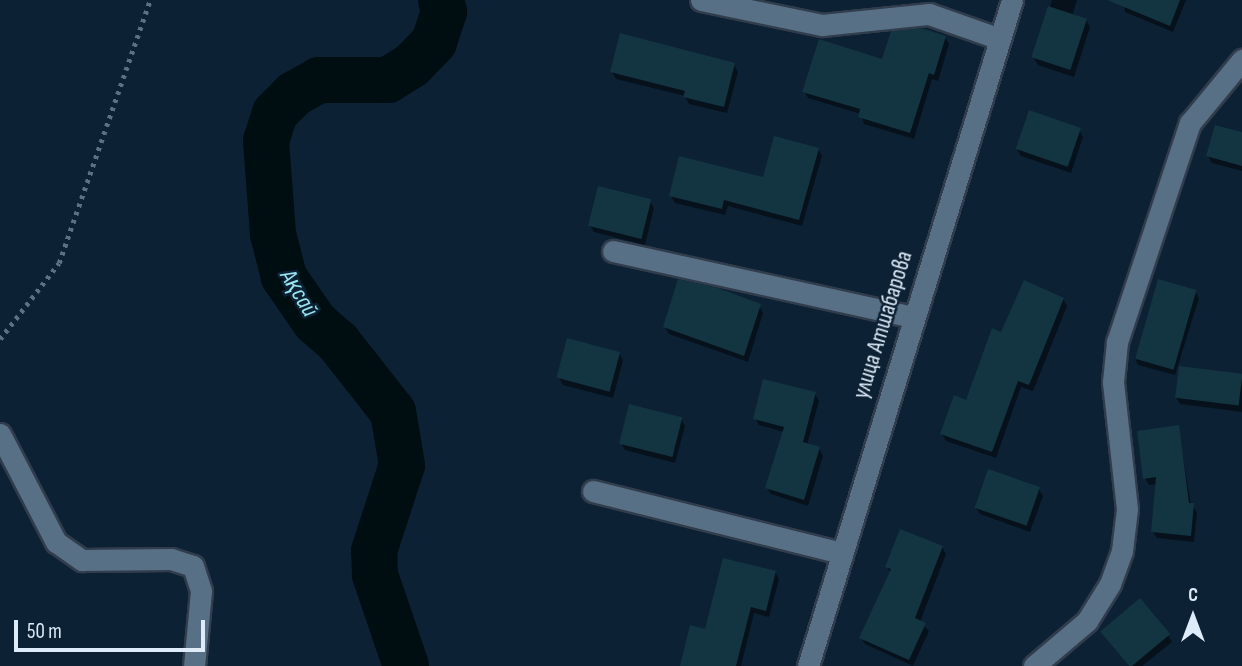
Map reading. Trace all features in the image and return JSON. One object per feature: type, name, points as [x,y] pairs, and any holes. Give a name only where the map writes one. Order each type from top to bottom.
[{"type":"street","points":[[701,0],[822,25],[929,14],[1000,38]]},
{"type":"street","name":"улица Атшабарова","points":[[808,666],[1012,0]]},
{"type":"street","points":[[1034,666],[1087,621],[1110,584],[1122,551],[1127,509],[1113,382],[1117,342],[1190,123],[1242,60]]},
{"type":"street","points":[[613,251],[913,317]]},
{"type":"street","points":[[0,434],[56,542],[82,560],[172,559],[193,566],[201,591],[194,666]]},
{"type":"street","points":[[593,491],[841,553]]},
{"type":"path","points":[[0,339],[59,263],[150,0]]},
{"type":"building","points":[[1107,0],[1180,0],[1170,26]]},
{"type":"building","points":[[1048,6],[1087,19],[1070,70],[1031,57]]},
{"type":"building","points":[[921,28],[946,36],[934,75],[929,73],[910,133],[858,117],[860,109],[802,92],[819,39],[882,59],[891,31]]},
{"type":"building","points":[[620,33],[735,63],[724,107],[683,97],[685,91],[610,72]]},
{"type":"building","points":[[1029,110],[1081,128],[1068,167],[1016,149]]},
{"type":"building","points":[[1215,125],[1242,132],[1242,166],[1206,156]]},
{"type":"building","points":[[774,136],[819,148],[799,220],[724,200],[722,209],[669,196],[679,156],[763,177]]},
{"type":"building","points":[[598,186],[651,199],[641,239],[588,226]]},
{"type":"building","points":[[678,279],[718,288],[761,304],[744,356],[663,327]]},
{"type":"building","points":[[1158,279],[1196,290],[1174,370],[1135,359]]},
{"type":"building","points":[[1024,280],[1064,298],[1029,385],[1018,381],[992,452],[940,434],[954,395],[966,400],[992,328],[1001,332]]},
{"type":"building","points":[[567,338],[620,352],[610,392],[556,378]]},
{"type":"building","points":[[1179,366],[1242,374],[1239,406],[1175,398]]},
{"type":"building","points":[[763,379],[816,392],[803,442],[820,447],[804,500],[765,488],[784,427],[753,419]]},
{"type":"building","points":[[629,404],[682,417],[672,457],[619,444]]},
{"type":"building","points":[[1179,425],[1189,503],[1194,503],[1191,536],[1151,532],[1156,477],[1143,479],[1137,431]]},
{"type":"building","points":[[988,469],[1040,487],[1027,526],[975,508]]},
{"type":"building","points":[[900,529],[943,546],[915,618],[926,623],[909,660],[859,638],[891,569],[885,567]]},
{"type":"building","points":[[723,558],[776,571],[766,611],[751,607],[736,666],[680,666],[690,625],[705,629]]},
{"type":"building","points":[[1140,598],[1170,634],[1129,666],[1100,631]]},
{"type":"waterway","name":"Ақсай","points":[[406,666],[375,575],[374,551],[402,465],[393,412],[338,342],[315,322],[284,277],[273,234],[266,141],[275,113],[294,94],[319,80],[388,80],[412,65],[434,42],[444,12],[441,0]]}]
